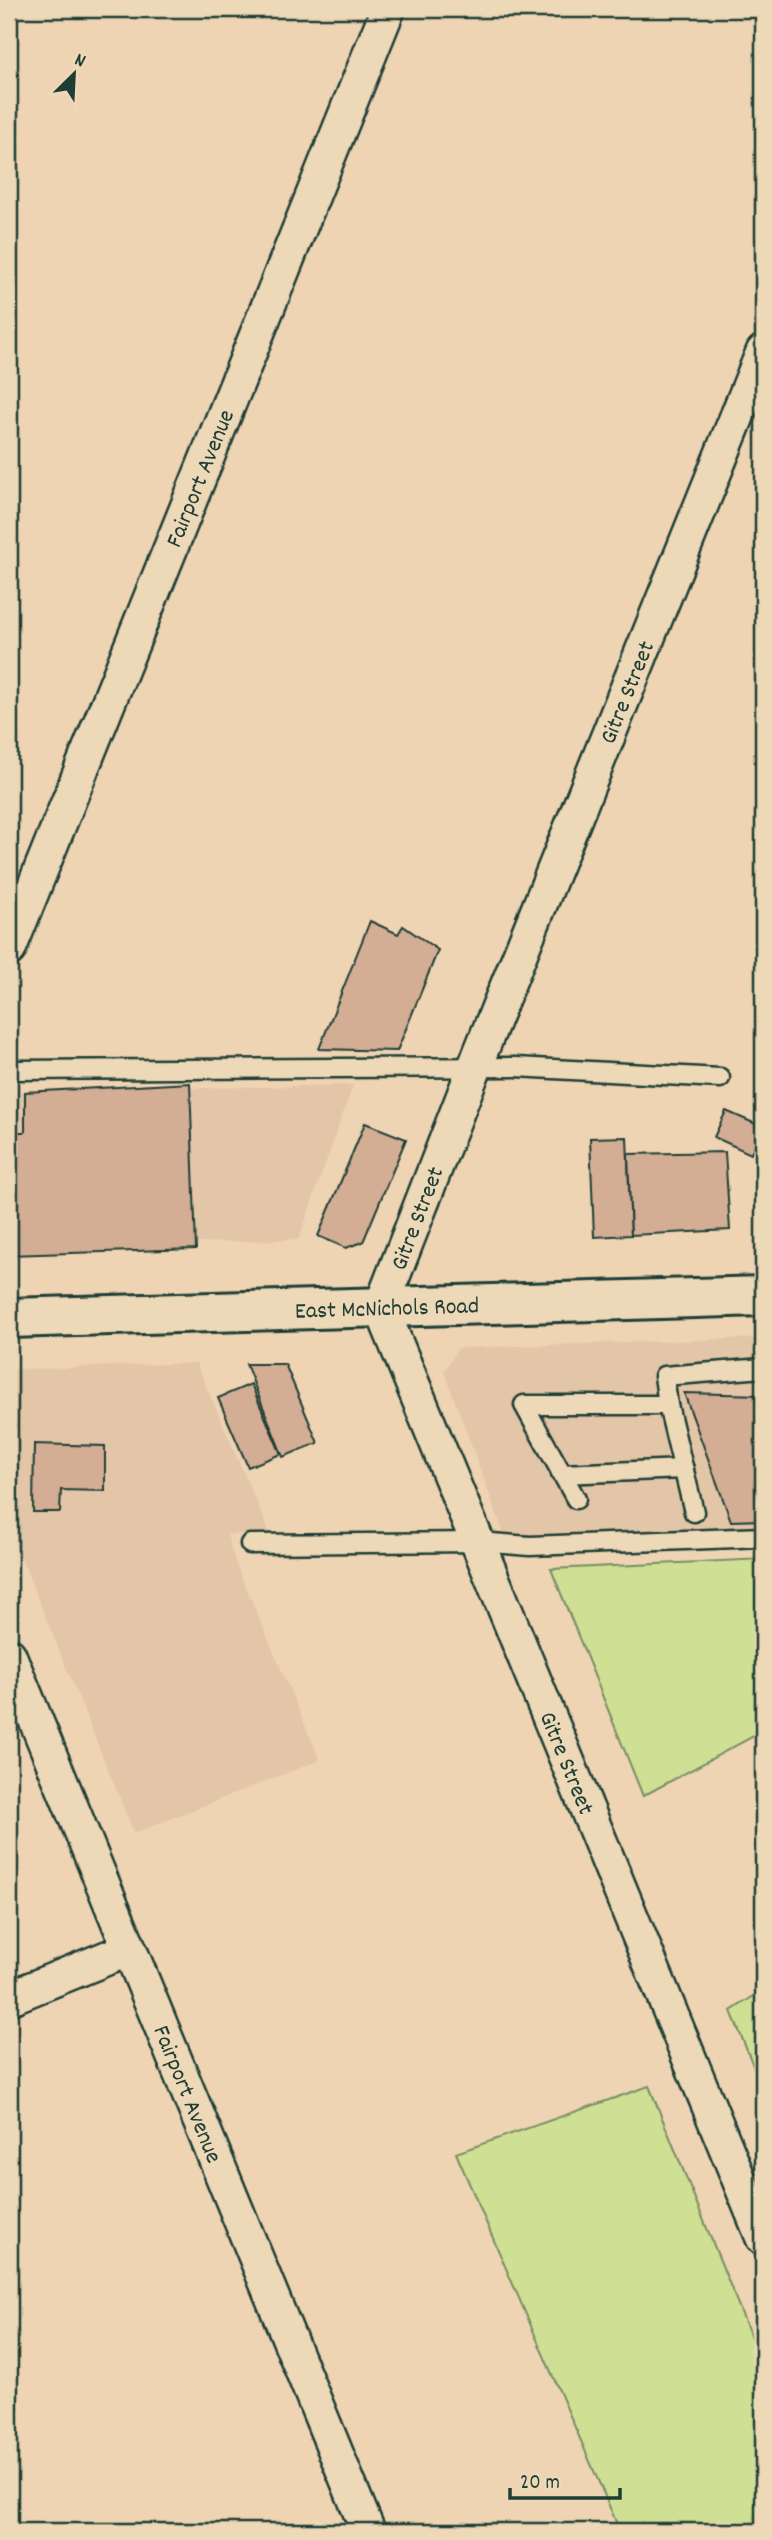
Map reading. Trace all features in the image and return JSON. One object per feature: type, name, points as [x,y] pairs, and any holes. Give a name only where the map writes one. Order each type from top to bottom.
[{"type":"street","name":"Fairport Avenue","points":[[9,949],[388,9]]},
{"type":"street","name":"Gitre Street","points":[[763,352],[381,1307],[763,2238]]},
{"type":"street","name":"East McNichols Road","points":[[9,1318],[763,1296]]},
{"type":"street","name":"Fairport Avenue","points":[[9,1655],[368,2531]]},
{"type":"street","points":[[9,1998],[129,1949]]},
{"type":"lane","points":[[9,1070],[475,1067],[720,1078]]},
{"type":"lane","points":[[694,1512],[668,1405],[664,1376],[763,1368]]},
{"type":"lane","points":[[576,1499],[524,1405],[668,1405]]},
{"type":"lane","points":[[562,1474],[684,1469]]},
{"type":"lane","points":[[250,1544],[478,1542],[530,1546],[763,1536]]},
{"type":"shaded area","points":[[353,1085],[299,1239],[9,1251],[9,1092]]},
{"type":"shaded area","points":[[763,1338],[763,1526],[505,1537],[444,1371],[458,1348]]},
{"type":"shaded area","points":[[196,1363],[270,1533],[227,1535],[235,1562],[320,1760],[134,1833],[9,1528],[9,1370]]},
{"type":"green space","points":[[763,1559],[763,1731],[643,1796],[551,1569]]},
{"type":"green space","points":[[763,1990],[763,2090],[731,2011]]},
{"type":"green space","points":[[649,2086],[763,2366],[763,2531],[620,2531],[456,2153]]},
{"type":"building","points":[[370,921],[398,934],[403,926],[438,950],[397,1051],[319,1049]]},
{"type":"building","points":[[190,1083],[196,1249],[9,1255],[9,1132],[25,1132],[25,1092]]},
{"type":"building","points":[[726,1111],[763,1127],[751,1154],[714,1137]]},
{"type":"building","points":[[365,1123],[406,1139],[363,1242],[346,1248],[318,1236]]},
{"type":"building","points":[[627,1137],[631,1235],[594,1237],[590,1138]]},
{"type":"building","points":[[725,1152],[730,1230],[631,1235],[628,1154]]},
{"type":"building","points":[[246,1364],[285,1364],[318,1443],[283,1457]]},
{"type":"building","points":[[251,1384],[281,1454],[248,1467],[218,1398]]},
{"type":"building","points":[[684,1393],[763,1395],[763,1520],[731,1521]]},
{"type":"building","points":[[34,1444],[105,1446],[105,1491],[61,1490],[60,1512],[33,1512]]}]
